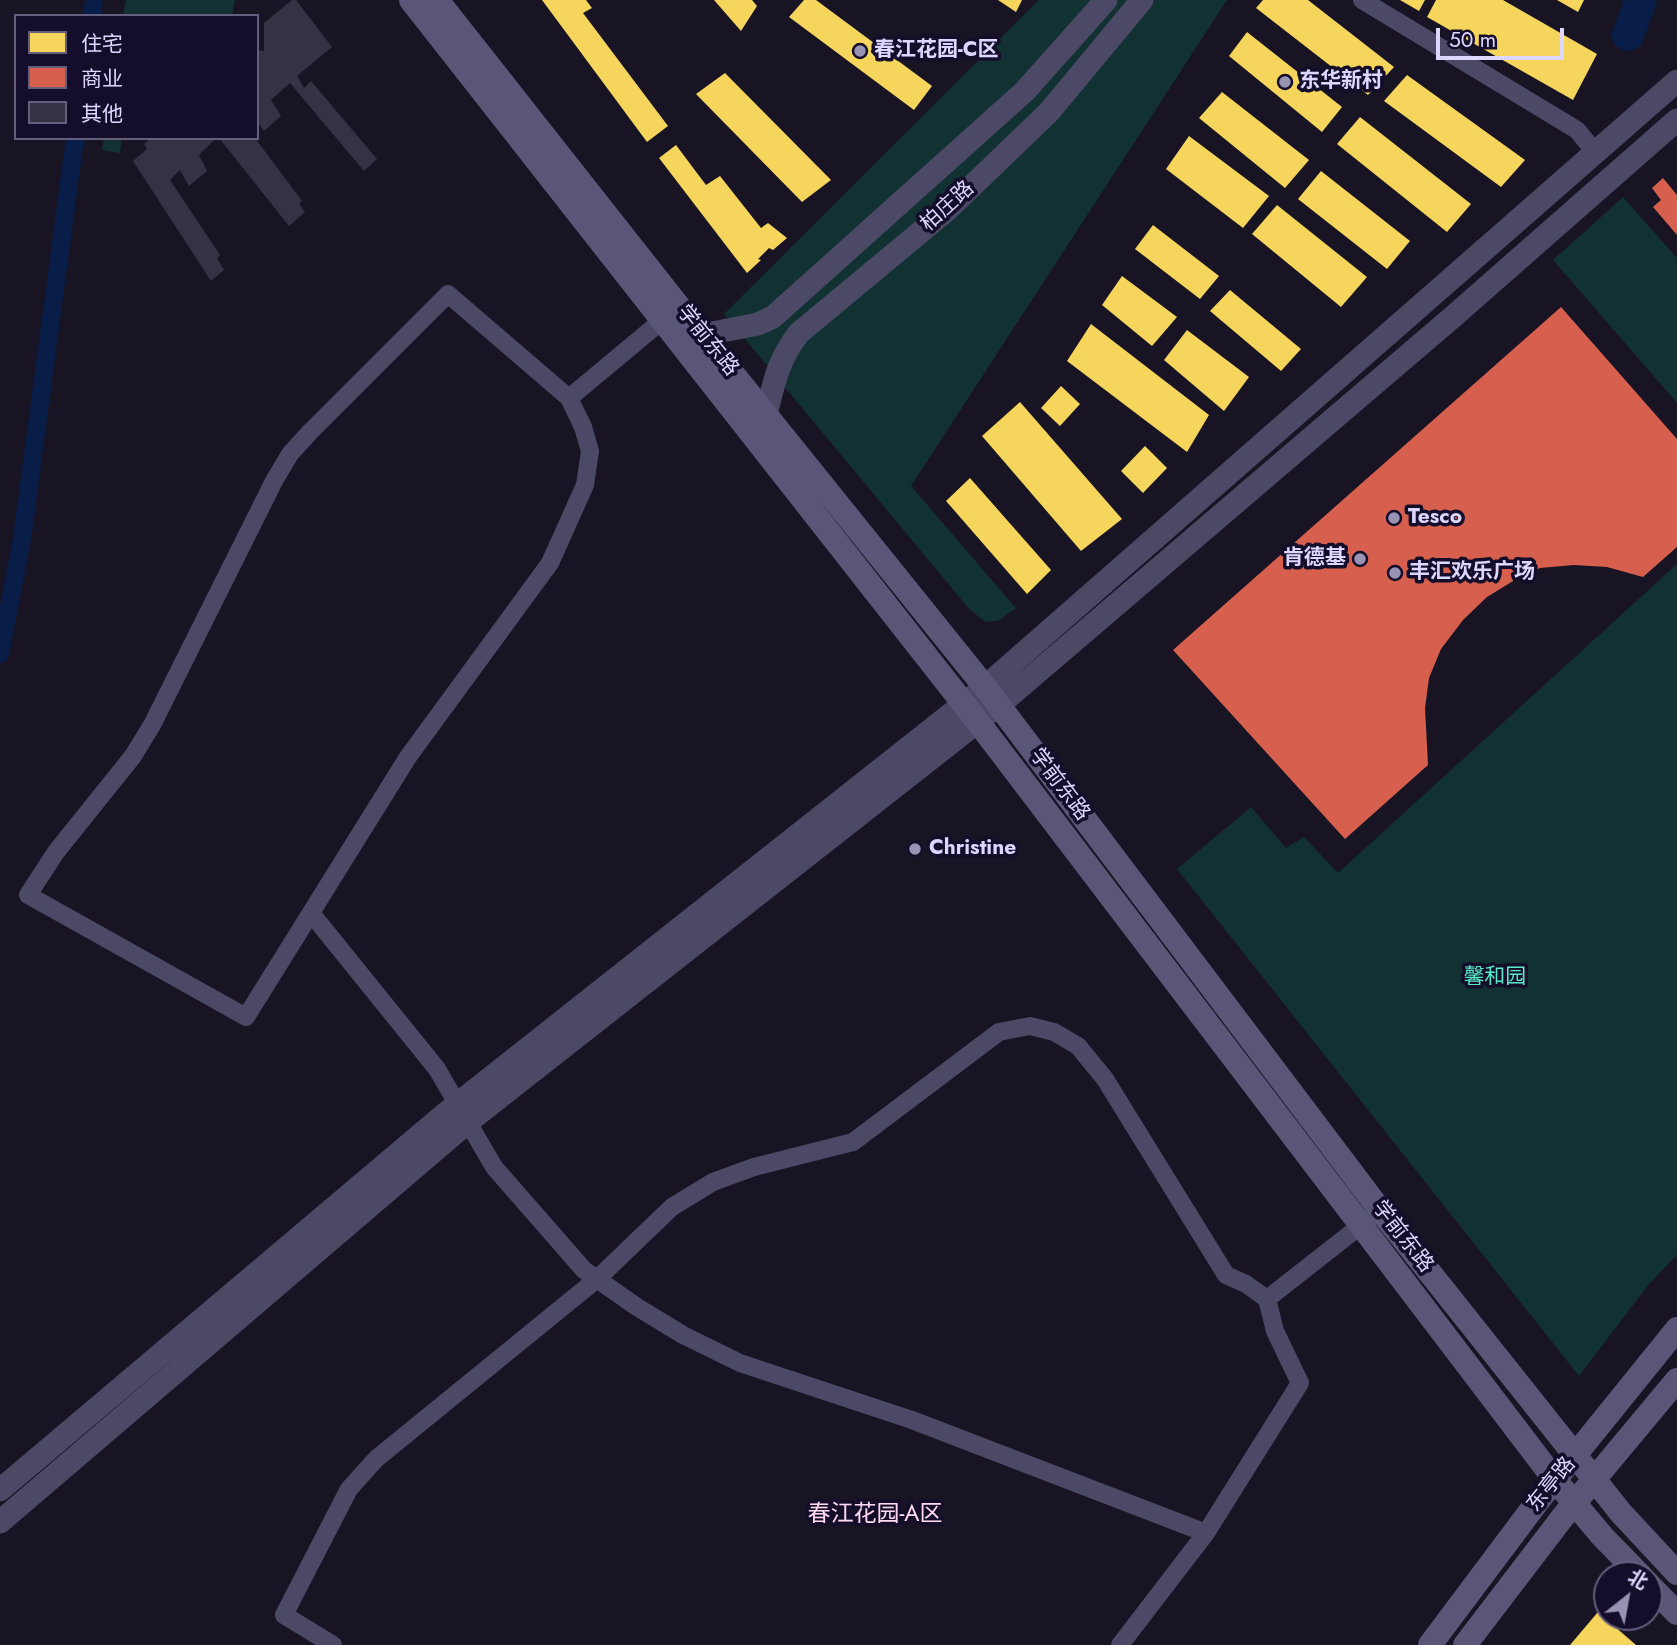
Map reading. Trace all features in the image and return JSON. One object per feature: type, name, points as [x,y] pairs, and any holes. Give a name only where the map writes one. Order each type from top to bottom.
[{"type":"main road","name":"学前东路","points":[[411,0],[670,314],[702,335],[992,696],[1371,1217],[1555,1480],[1626,1561]]},
{"type":"main road","name":"学前东路","points":[[437,0],[971,713],[1371,1217],[1575,1455],[1621,1513],[1677,1573]]},
{"type":"main road","name":"东亭路","points":[[1430,1645],[1555,1480],[1677,1329]]},
{"type":"main road","name":"东亭路","points":[[1465,1645],[1575,1503],[1677,1380]]},
{"type":"main road","points":[[1663,1599],[1677,1613]]},
{"type":"street","name":"柏庄路","points":[[702,335],[758,324],[773,317],[1026,91],[1106,0]]},
{"type":"street","name":"柏庄路","points":[[766,415],[777,369],[799,333],[947,210],[1049,112],[1142,0]]},
{"type":"street","points":[[1362,0],[1577,130],[1594,152]]},
{"type":"street","points":[[992,696],[1594,152],[1677,81]]},
{"type":"street","points":[[0,1490],[463,1113],[992,696],[1455,315],[1677,120]]},
{"type":"street","points":[[448,294],[569,398],[583,427],[590,451],[585,485],[550,563],[408,757],[246,1017],[28,895],[56,852],[133,756],[152,725],[290,454],[448,294]]},
{"type":"street","points":[[569,398],[670,314]]},
{"type":"street","points":[[310,913],[437,1069],[494,1167],[584,1270],[637,1307],[683,1335],[740,1363],[912,1420],[1206,1533]]},
{"type":"street","points":[[333,1645],[284,1615],[349,1489],[376,1459],[597,1279],[672,1207],[713,1182],[754,1167],[853,1142],[999,1032],[1030,1026],[1054,1032],[1078,1046],[1105,1079],[1226,1275],[1246,1284],[1266,1299],[1275,1331],[1300,1383],[1206,1533],[1120,1645]]},
{"type":"street","points":[[0,1522],[463,1113]]},
{"type":"street","points":[[1266,1299],[1371,1217]]},
{"type":"green space","points":[[126,0],[235,0],[232,14],[123,14]]},
{"type":"green space","points":[[1039,0],[1227,0],[911,486],[1016,608],[998,621],[986,622],[970,610],[724,314]]},
{"type":"green space","points":[[104,140],[122,140],[120,153],[102,150]]},
{"type":"green space","points":[[1623,197],[1677,258],[1677,403],[1553,260]]},
{"type":"green space","name":"馨和园","points":[[1677,564],[1677,1255],[1649,1284],[1579,1376],[1177,869],[1251,807],[1286,848],[1304,837],[1338,873]]},
{"type":"building: 住宅","points":[[542,0],[586,0],[592,8],[583,13],[668,126],[647,142]]},
{"type":"building: 住宅","points":[[714,0],[752,0],[757,6],[741,31]]},
{"type":"building: 住宅","name":"春江花园-C区","points":[[804,0],[816,0],[932,86],[914,110],[789,17]]},
{"type":"building: 住宅","points":[[998,0],[1022,0],[1016,12]]},
{"type":"building: 住宅","points":[[1263,0],[1308,0],[1394,67],[1368,95],[1256,8]]},
{"type":"building: 住宅","points":[[1400,0],[1425,0],[1419,11]]},
{"type":"building: 住宅","points":[[1436,0],[1503,0],[1597,54],[1573,100],[1427,17]]},
{"type":"building: 住宅","points":[[1557,0],[1584,0],[1578,12]]},
{"type":"building: 住宅","name":"东华新村","points":[[1247,32],[1342,107],[1322,132],[1229,56]]},
{"type":"building: 住宅","points":[[725,73],[831,180],[802,202],[696,94]]},
{"type":"building: 住宅","points":[[1407,75],[1525,160],[1501,187],[1384,101]]},
{"type":"building: 住宅","points":[[1222,92],[1309,160],[1285,188],[1199,118]]},
{"type":"building: 住宅","points":[[1360,117],[1471,204],[1447,232],[1337,144]]},
{"type":"building: 住宅","points":[[1189,136],[1269,196],[1243,228],[1166,169]]},
{"type":"building: 住宅","points":[[676,145],[706,185],[720,176],[761,228],[768,223],[787,238],[773,250],[769,248],[747,273],[659,158]]},
{"type":"building: 住宅","points":[[1321,171],[1410,241],[1387,269],[1298,199]]},
{"type":"building: 住宅","points":[[1277,205],[1367,277],[1341,307],[1252,234]]},
{"type":"building: 住宅","points":[[1153,225],[1219,276],[1200,299],[1135,249]]},
{"type":"building: 住宅","points":[[1122,276],[1177,317],[1152,346],[1102,305]]},
{"type":"building: 住宅","points":[[1230,290],[1301,349],[1281,371],[1210,311]]},
{"type":"building: 住宅","points":[[1091,324],[1209,415],[1187,452],[1067,361]]},
{"type":"building: 住宅","points":[[1187,330],[1249,377],[1224,411],[1164,360]]},
{"type":"building: 住宅","points":[[1061,386],[1080,404],[1060,426],[1041,408]]},
{"type":"building: 住宅","points":[[1020,402],[1122,519],[1081,551],[982,436]]},
{"type":"building: 住宅","points":[[1145,446],[1167,468],[1143,493],[1121,471]]},
{"type":"building: 住宅","points":[[970,478],[1051,570],[1027,594],[946,501]]},
{"type":"building: 住宅","points":[[1593,1618],[1593,1631],[1620,1631],[1636,1645],[1570,1645]]},
{"type":"building: 商业","points":[[1663,178],[1677,195],[1677,235],[1653,207],[1661,200],[1652,188]]},
{"type":"building: 商业","name":"丰汇欢乐广场","points":[[1561,307],[1677,439],[1677,547],[1643,577],[1607,567],[1574,565],[1540,568],[1487,597],[1463,620],[1441,649],[1429,678],[1425,708],[1428,765],[1345,839],[1173,650]]},
{"type":"building: 其他","points":[[292,0],[296,0],[332,47],[297,76],[304,88],[311,81],[377,159],[364,171],[290,83],[271,100],[281,116],[264,131],[259,124],[259,50],[264,51],[264,23]]},
{"type":"building: 其他","points":[[149,140],[214,140],[199,155],[207,171],[189,186],[180,170],[170,180],[220,255],[217,258],[224,270],[211,281],[133,161],[147,149],[144,144]]},
{"type":"building: 其他","points":[[221,140],[256,140],[302,201],[299,204],[305,212],[289,226]]},
{"type":"waterway","points":[[92,14],[94,0]]},
{"type":"waterway","points":[[1628,35],[1641,0]]},
{"type":"waterway","points":[[0,654],[22,539],[75,140]]},
{"type":"place","name":"春江花园-C区","points":[[860,51]]},
{"type":"place","name":"东华新村","points":[[1285,82]]},
{"type":"place","name":"Tesco","points":[[1394,518]]},
{"type":"place","name":"肯德基","points":[[1360,559]]},
{"type":"place","name":"丰汇欢乐广场","points":[[1395,573]]},
{"type":"place","name":"Christine","points":[[915,849]]},
{"type":"district","name":"春江花园-A区","points":[[875,1515]]}]
